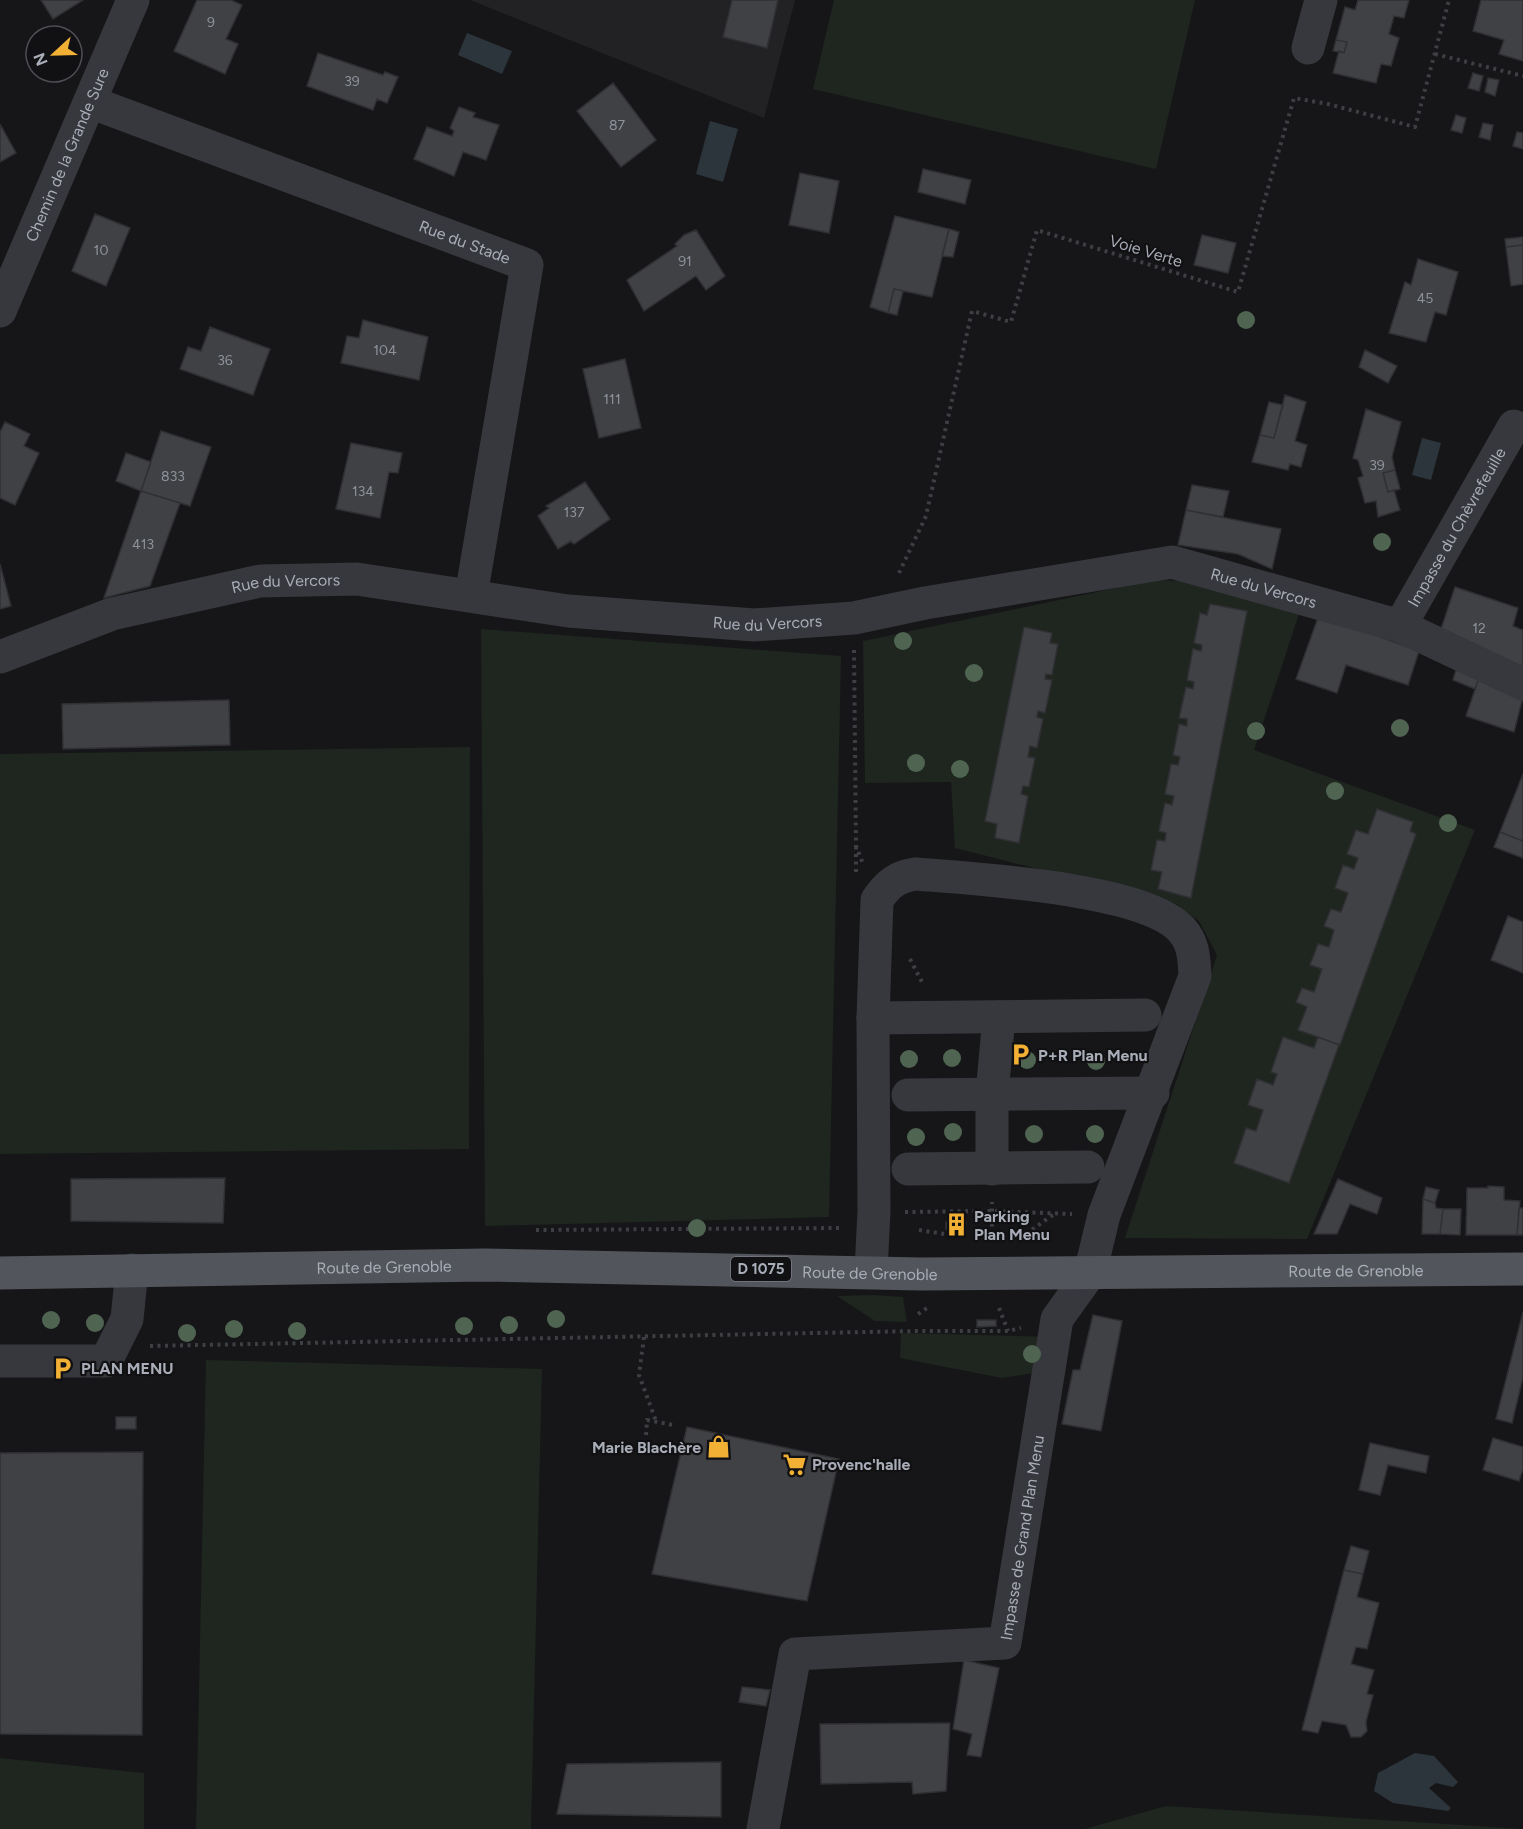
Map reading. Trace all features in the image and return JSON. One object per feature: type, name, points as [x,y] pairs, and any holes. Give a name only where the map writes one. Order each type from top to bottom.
[{"type":"main road","name":"Route de Grenoble","points":[[0,1273],[485,1265],[871,1271],[921,1274],[1523,1269]]},
{"type":"street","name":"Chemin de la Grande Sure","points":[[0,311],[133,0]]},
{"type":"street","points":[[1308,48],[1321,0]]},
{"type":"street","name":"Rue du Stade","points":[[90,102],[527,265],[471,596]]},
{"type":"street","name":"Impasse du Chèvrefeuille","points":[[1400,626],[1514,426]]},
{"type":"street","name":"Rue du Vercors","points":[[0,657],[112,614],[260,581],[357,579],[568,611],[754,626],[854,618],[1172,562],[1400,626],[1523,684]]},
{"type":"street","points":[[871,1271],[862,1219],[873,1018],[866,891],[887,885],[904,875],[1001,880],[1124,901],[1151,909],[1181,929],[1194,948],[1195,976],[1153,1093],[1104,1215],[1090,1272]]},
{"type":"street","points":[[873,1018],[1145,1015]]},
{"type":"street","points":[[992,1169],[992,1094],[999,1017]]},
{"type":"street","points":[[908,1095],[1153,1093]]},
{"type":"street","points":[[908,1169],[1089,1167]]},
{"type":"street","points":[[0,1361],[106,1360],[127,1319],[132,1270]]},
{"type":"street","name":"Impasse de Grand Plan Menu","points":[[763,1829],[795,1654],[1005,1642],[1057,1319],[1090,1272]]},
{"type":"path","name":"Voie Verte","points":[[895,609],[895,584],[926,516],[972,311],[1011,322],[1037,230],[1238,292],[1294,98],[1328,104],[1415,127],[1449,0]]},
{"type":"path","points":[[1435,54],[1523,76]]},
{"type":"path","points":[[854,618],[856,846],[866,891]]},
{"type":"path","points":[[856,846],[866,891]]},
{"type":"path","points":[[905,951],[938,1018]]},
{"type":"path","points":[[1026,1234],[1055,1214]]},
{"type":"path","points":[[530,1230],[862,1219],[1055,1214],[1104,1215]]},
{"type":"path","points":[[919,1230],[944,1234]]},
{"type":"path","points":[[999,1308],[1008,1331]]},
{"type":"path","points":[[113,1346],[1008,1331],[1057,1319]]},
{"type":"path","points":[[644,1337],[639,1375],[656,1421]]},
{"type":"path","points":[[646,1435],[647,1420],[673,1425]]},
{"type":"shaded area","points":[[470,0],[795,0],[764,118]]},
{"type":"shaded area","points":[[834,0],[1195,0],[1156,169],[813,89]]},
{"type":"shaded area","points":[[467,33],[512,51],[502,74],[458,55]]},
{"type":"shaded area","points":[[710,121],[738,129],[723,182],[696,174]]},
{"type":"shaded area","points":[[1422,438],[1441,443],[1431,480],[1412,475]]},
{"type":"shaded area","points":[[1154,580],[1190,581],[1300,611],[1254,750],[1475,830],[1307,1239],[1125,1238],[1217,955],[1199,921],[1176,904],[955,848],[951,782],[865,783],[863,641]]},
{"type":"shaded area","points":[[481,629],[841,656],[829,1217],[485,1226]]},
{"type":"shaded area","points":[[470,747],[469,1149],[0,1154],[0,754]]},
{"type":"shaded area","points":[[837,1296],[903,1297],[907,1322],[875,1321]]},
{"type":"shaded area","points":[[901,1333],[1052,1337],[1046,1371],[1002,1378],[900,1358]]},
{"type":"shaded area","points":[[206,1360],[542,1369],[531,1829],[196,1829]]},
{"type":"shaded area","points":[[1415,1753],[1434,1756],[1458,1782],[1453,1787],[1436,1783],[1429,1788],[1451,1808],[1448,1811],[1393,1803],[1374,1791],[1378,1773]]},
{"type":"shaded area","points":[[0,1758],[144,1773],[144,1829],[0,1829]]},
{"type":"shaded area","points":[[1166,1806],[1523,1829],[1085,1829]]},
{"type":"building","points":[[41,0],[83,0],[53,19]]},
{"type":"building","points":[[197,0],[231,0],[242,5],[226,39],[238,44],[225,74],[174,51]]},
{"type":"building","points":[[732,0],[778,0],[767,48],[723,37]]},
{"type":"building","points":[[1358,0],[1409,0],[1404,18],[1394,16],[1389,34],[1399,38],[1391,66],[1381,64],[1376,83],[1333,73],[1339,51],[1344,53],[1347,42],[1336,40],[1345,7],[1355,10]]},
{"type":"building","points":[[1481,0],[1523,0],[1523,61],[1499,54],[1504,40],[1473,31]]},
{"type":"building","points":[[1336,40],[1347,42],[1344,53],[1333,51]]},
{"type":"building","points":[[318,53],[383,75],[385,72],[398,77],[387,103],[377,99],[373,110],[307,86]]},
{"type":"building","points":[[1473,73],[1483,76],[1479,91],[1468,88]]},
{"type":"building","points":[[1488,78],[1499,80],[1495,96],[1485,92]]},
{"type":"building","points":[[613,83],[656,140],[621,167],[577,111]]},
{"type":"building","points":[[459,107],[475,113],[473,117],[499,125],[486,160],[463,152],[454,176],[414,159],[427,127],[452,136],[454,131],[450,128]]},
{"type":"building","points":[[1456,115],[1466,118],[1462,133],[1451,130]]},
{"type":"building","points":[[1483,123],[1493,125],[1490,140],[1479,137]]},
{"type":"building","points":[[0,124],[16,153],[0,162]]},
{"type":"building","points":[[1517,132],[1523,133],[1523,149],[1513,146]]},
{"type":"building","points":[[923,169],[971,180],[965,204],[918,192]]},
{"type":"building","points":[[800,173],[839,181],[829,233],[789,225]]},
{"type":"building","points":[[95,214],[130,228],[106,286],[72,271]]},
{"type":"building","points":[[895,216],[949,229],[932,297],[894,289],[888,313],[870,307]]},
{"type":"building","points":[[949,229],[959,232],[953,257],[942,256]]},
{"type":"building","points":[[696,230],[725,276],[706,290],[696,276],[644,311],[627,280],[677,246],[675,244],[684,235]]},
{"type":"building","points":[[1202,235],[1236,243],[1228,273],[1194,265]]},
{"type":"building","points":[[1523,237],[1523,245],[1506,247],[1505,239]]},
{"type":"building","points":[[1523,245],[1523,284],[1511,286],[1506,247]]},
{"type":"building","points":[[1418,259],[1458,272],[1446,315],[1435,312],[1426,342],[1389,333],[1405,282],[1411,285]]},
{"type":"building","points":[[894,289],[903,291],[897,315],[888,313]]},
{"type":"building","points":[[363,320],[428,337],[419,380],[341,363],[347,336],[359,338]]},
{"type":"building","points":[[210,327],[270,349],[253,395],[180,369],[188,347],[201,351]]},
{"type":"building","points":[[1365,350],[1397,366],[1388,383],[1359,367]]},
{"type":"building","points":[[625,359],[641,428],[599,438],[583,369]]},
{"type":"building","points":[[1285,395],[1306,402],[1295,441],[1307,445],[1301,467],[1290,464],[1288,470],[1252,462],[1260,435],[1274,438]]},
{"type":"building","points":[[1269,402],[1283,405],[1274,438],[1260,435]]},
{"type":"building","points":[[1366,409],[1401,422],[1392,457],[1395,470],[1383,473],[1388,492],[1394,490],[1400,510],[1378,517],[1376,501],[1365,503],[1358,478],[1363,476],[1358,460],[1353,458]]},
{"type":"building","points":[[5,422],[30,434],[24,446],[39,453],[15,505],[0,498],[0,432]]},
{"type":"building","points":[[161,431],[211,447],[190,506],[141,491]]},
{"type":"building","points":[[351,443],[402,453],[398,473],[389,472],[380,518],[336,509]]},
{"type":"building","points":[[126,453],[151,462],[141,491],[116,481]]},
{"type":"building","points":[[1395,470],[1400,489],[1388,492],[1383,473]]},
{"type":"building","points":[[585,482],[610,519],[574,544],[571,541],[558,549],[538,516],[549,508],[546,506]]},
{"type":"building","points":[[1192,485],[1229,491],[1223,517],[1186,510]]},
{"type":"building","points":[[141,491],[180,503],[150,586],[104,598]]},
{"type":"building","points":[[1186,510],[1281,529],[1272,569],[1238,554],[1178,545]]},
{"type":"building","points":[[0,564],[11,606],[0,609]]},
{"type":"building","points":[[1455,587],[1518,608],[1513,626],[1523,630],[1523,672],[1440,632]]},
{"type":"building","points":[[1210,604],[1247,611],[1191,898],[1158,889],[1162,872],[1151,870],[1157,840],[1165,841],[1166,833],[1159,831],[1165,803],[1172,805],[1174,796],[1165,794],[1171,764],[1178,765],[1180,757],[1173,755],[1179,724],[1187,726],[1187,719],[1179,718],[1186,687],[1193,689],[1194,682],[1187,680],[1193,649],[1201,651],[1202,645],[1194,643],[1200,613],[1207,615]]},
{"type":"building","points":[[1319,615],[1419,651],[1408,685],[1346,665],[1337,693],[1296,679]]},
{"type":"building","points":[[1024,627],[1052,633],[1050,643],[1058,644],[1052,675],[1046,674],[1045,679],[1052,680],[1045,713],[1038,711],[1037,717],[1043,719],[1037,748],[1030,746],[1028,757],[1035,758],[1029,787],[1023,786],[1021,794],[1028,796],[1019,843],[995,838],[997,824],[985,821]]},
{"type":"building","points":[[1457,666],[1480,675],[1475,689],[1453,680]]},
{"type":"building","points":[[1480,675],[1523,697],[1514,732],[1466,716]]},
{"type":"building","points":[[229,700],[230,745],[63,749],[62,704]]},
{"type":"building","points":[[1523,774],[1523,841],[1500,832]]},
{"type":"building","points":[[1377,809],[1413,822],[1410,831],[1416,834],[1340,1045],[1298,1030],[1307,1007],[1296,1002],[1302,988],[1314,992],[1322,969],[1310,965],[1318,944],[1329,947],[1334,930],[1324,926],[1331,909],[1341,912],[1348,893],[1335,888],[1343,865],[1354,869],[1358,858],[1347,854],[1356,830],[1368,834]]},
{"type":"building","points":[[1500,832],[1523,841],[1523,858],[1494,847]]},
{"type":"building","points":[[1508,916],[1523,922],[1523,973],[1491,960]]},
{"type":"building","points":[[1283,1037],[1314,1048],[1318,1037],[1339,1045],[1289,1183],[1234,1163],[1246,1128],[1256,1131],[1263,1110],[1248,1105],[1257,1079],[1273,1085],[1277,1074],[1271,1072]]},
{"type":"building","points":[[225,1178],[223,1223],[71,1221],[71,1179]]},
{"type":"building","points":[[1338,1179],[1382,1198],[1377,1214],[1350,1204],[1337,1234],[1314,1234]]},
{"type":"building","points":[[1488,1186],[1504,1187],[1504,1200],[1520,1201],[1517,1235],[1466,1235],[1467,1188],[1488,1188]]},
{"type":"building","points":[[1426,1187],[1439,1190],[1435,1203],[1423,1199]]},
{"type":"building","points":[[1423,1199],[1435,1203],[1436,1208],[1443,1209],[1440,1234],[1422,1234]]},
{"type":"building","points":[[1519,1208],[1523,1208],[1523,1235],[1517,1235]]},
{"type":"building","points":[[1443,1209],[1461,1209],[1460,1235],[1440,1234]]},
{"type":"building","name":"Parking Plan Menu","points":[[946,1222],[966,1222],[965,1229],[946,1229]]},
{"type":"building","points":[[1523,1312],[1523,1377],[1512,1423],[1496,1419]]},
{"type":"building","points":[[1093,1315],[1122,1321],[1101,1431],[1062,1424],[1073,1370],[1080,1370]]},
{"type":"building","points":[[977,1320],[996,1320],[996,1326],[977,1327]]},
{"type":"building","points":[[116,1417],[136,1417],[136,1429],[116,1429]]},
{"type":"building","points":[[687,1427],[839,1459],[807,1601],[652,1574]]},
{"type":"building","points":[[1493,1438],[1523,1447],[1523,1469],[1519,1481],[1483,1470]]},
{"type":"building","points":[[1370,1443],[1429,1456],[1426,1473],[1388,1465],[1380,1495],[1359,1490]]},
{"type":"building","points":[[143,1452],[142,1735],[0,1734],[0,1453]]},
{"type":"building","points":[[1351,1546],[1369,1551],[1363,1574],[1344,1570]]},
{"type":"building","points":[[1344,1570],[1363,1574],[1357,1597],[1379,1603],[1367,1649],[1356,1647],[1351,1664],[1374,1670],[1367,1694],[1373,1695],[1366,1722],[1367,1731],[1361,1737],[1351,1737],[1346,1725],[1322,1721],[1318,1733],[1302,1730]]},
{"type":"building","points":[[964,1660],[999,1668],[981,1757],[967,1755],[972,1734],[953,1729]]},
{"type":"building","points":[[742,1687],[770,1690],[766,1706],[739,1702]]},
{"type":"building","points":[[950,1723],[946,1791],[913,1794],[912,1782],[821,1784],[820,1724]]},
{"type":"building","points":[[721,1762],[721,1817],[557,1814],[567,1764]]},
{"type":"place","name":"P+R Plan Menu","points":[[1020,1055]]},
{"type":"place","name":"Parking Plan Menu","points":[[956,1225]]},
{"type":"place","name":"PLAN MENU","points":[[63,1368]]},
{"type":"place","name":"Marie Blachère","points":[[719,1447]]},
{"type":"place","name":"Provenc'halle","points":[[794,1464]]}]
